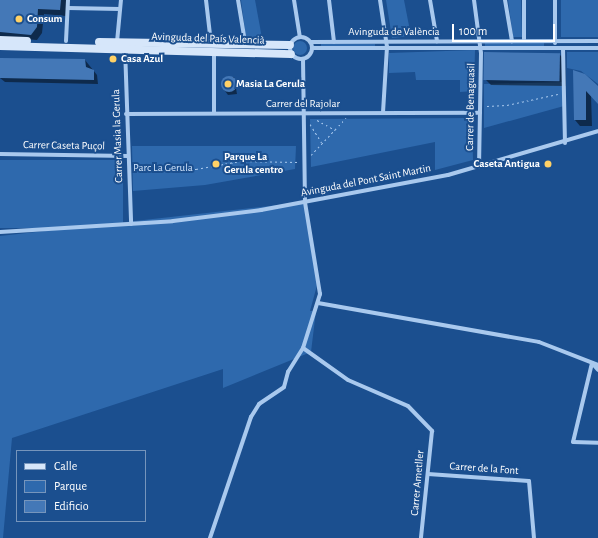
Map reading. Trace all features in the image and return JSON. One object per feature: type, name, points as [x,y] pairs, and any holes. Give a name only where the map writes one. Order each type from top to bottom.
[{"type":"street","points":[[66,41],[68,0]]},
{"type":"street","name":"Carrer Masia la Gerula","points":[[121,0],[120,9],[131,224]]},
{"type":"street","points":[[206,0],[211,41],[214,50],[214,113]]},
{"type":"street","points":[[238,0],[245,42]]},
{"type":"street","points":[[294,0],[300,37],[291,49],[303,59]]},
{"type":"street","points":[[329,0],[334,42]]},
{"type":"street","points":[[380,0],[387,47],[383,113]]},
{"type":"street","points":[[430,0],[437,41]]},
{"type":"street","name":"Carrer de Benaguasil","points":[[474,0],[477,41],[479,47],[479,167]]},
{"type":"street","points":[[505,0],[512,41]]},
{"type":"street","points":[[524,0],[524,41]]},
{"type":"street","points":[[554,47],[555,0]]},
{"type":"street","points":[[68,8],[120,9]]},
{"type":"street","points":[[210,538],[254,410],[264,400],[280,393],[303,348],[318,304],[319,278],[305,202],[304,163],[303,59],[312,48],[311,42],[300,37]]},
{"type":"street","name":"Avinguda del País Valencià","points":[[0,40],[66,41],[214,50],[291,49]]},
{"type":"street","name":"Avinguda del País Valencià","points":[[0,46],[211,41],[245,42],[291,49]]},
{"type":"street","name":"Avinguda de València","points":[[311,42],[598,41]]},
{"type":"street","name":"Avinguda de València","points":[[312,48],[598,48]]},
{"type":"street","points":[[563,48],[565,143]]},
{"type":"street","name":"Carrer del Rajolar","points":[[126,114],[480,113]]},
{"type":"street","name":"Avinguda del Pont Saint Martin","points":[[0,232],[131,224],[305,202],[479,167],[565,143],[598,131]]},
{"type":"street","name":"Carrer Caseta Puçol","points":[[0,154],[128,156]]},
{"type":"street","points":[[318,304],[540,342],[598,365]]},
{"type":"street","name":"Carrer Ametller","points":[[303,348],[348,380],[408,406],[432,430],[422,538]]},
{"type":"street","points":[[592,363],[598,370]]},
{"type":"street","points":[[592,363],[573,442],[598,443]]},
{"type":"street","name":"Carrer de la Font","points":[[428,474],[529,481],[534,538]]},
{"type":"path","points":[[480,106],[507,105],[564,92]]},
{"type":"path","points":[[304,113],[336,130]]},
{"type":"path","points":[[304,113],[322,144]]},
{"type":"path","points":[[128,170],[196,169],[240,161],[304,163],[336,130],[350,113]]},
{"type":"green space","points":[[241,0],[255,0],[262,38],[246,38]]},
{"type":"green space","points":[[386,0],[404,0],[411,36],[392,38]]},
{"type":"green space","points":[[508,0],[521,0],[522,37],[513,37]]},
{"type":"green space","points":[[561,0],[598,0],[598,37],[561,37]]},
{"type":"green space","points":[[297,41],[303,41],[307,45],[307,51],[303,55],[297,55],[293,51],[293,45]]},
{"type":"green space","points":[[485,43],[544,43],[544,46],[485,46]]},
{"type":"green space","points":[[321,44],[375,44],[375,46],[321,46]]},
{"type":"green space","points":[[475,50],[474,91],[460,92],[460,80],[416,80],[415,72],[389,73],[389,53]]},
{"type":"green space","points":[[567,52],[598,52],[598,84],[581,71],[567,68]]},
{"type":"green space","points":[[563,82],[564,106],[484,128],[484,84]]},
{"type":"green space","points":[[472,118],[473,160],[435,170],[435,142],[311,167],[310,119]]},
{"type":"green space","name":"Parc La Gerula","points":[[132,146],[296,146],[295,169],[205,185],[133,191]]},
{"type":"green space","points":[[0,160],[123,160],[123,228],[0,228]]},
{"type":"green space","points":[[305,202],[319,278],[310,311],[316,311],[311,352],[223,388],[223,369],[12,438],[3,538],[0,538],[0,236]]},
{"type":"shaded area","points":[[265,78],[269,80],[271,84],[269,88],[265,90],[261,88],[259,84],[261,80]]},
{"type":"building","name":"Consum","points":[[0,0],[61,0],[60,10],[38,9],[37,27],[31,35],[0,32]]},
{"type":"building","points":[[484,52],[560,53],[559,81],[484,80]]},
{"type":"building","points":[[0,58],[85,59],[86,67],[94,70],[94,80],[0,78]]},
{"type":"building","points":[[573,70],[585,74],[598,86],[598,104],[586,91],[586,120],[574,120]]},
{"type":"building","name":"Masia La Gerula","points":[[229,76],[236,81],[237,84],[232,91],[229,92],[222,87],[221,84],[226,77]]},
{"type":"place","name":"Consum","points":[[19,19]]},
{"type":"place","name":"Casa Azul","points":[[113,59]]},
{"type":"place","name":"Masia La Gerula","points":[[228,84]]},
{"type":"place","name":"Parque La Gerula centro","points":[[216,164]]},
{"type":"place","name":"Caseta Antigua","points":[[548,164]]}]
